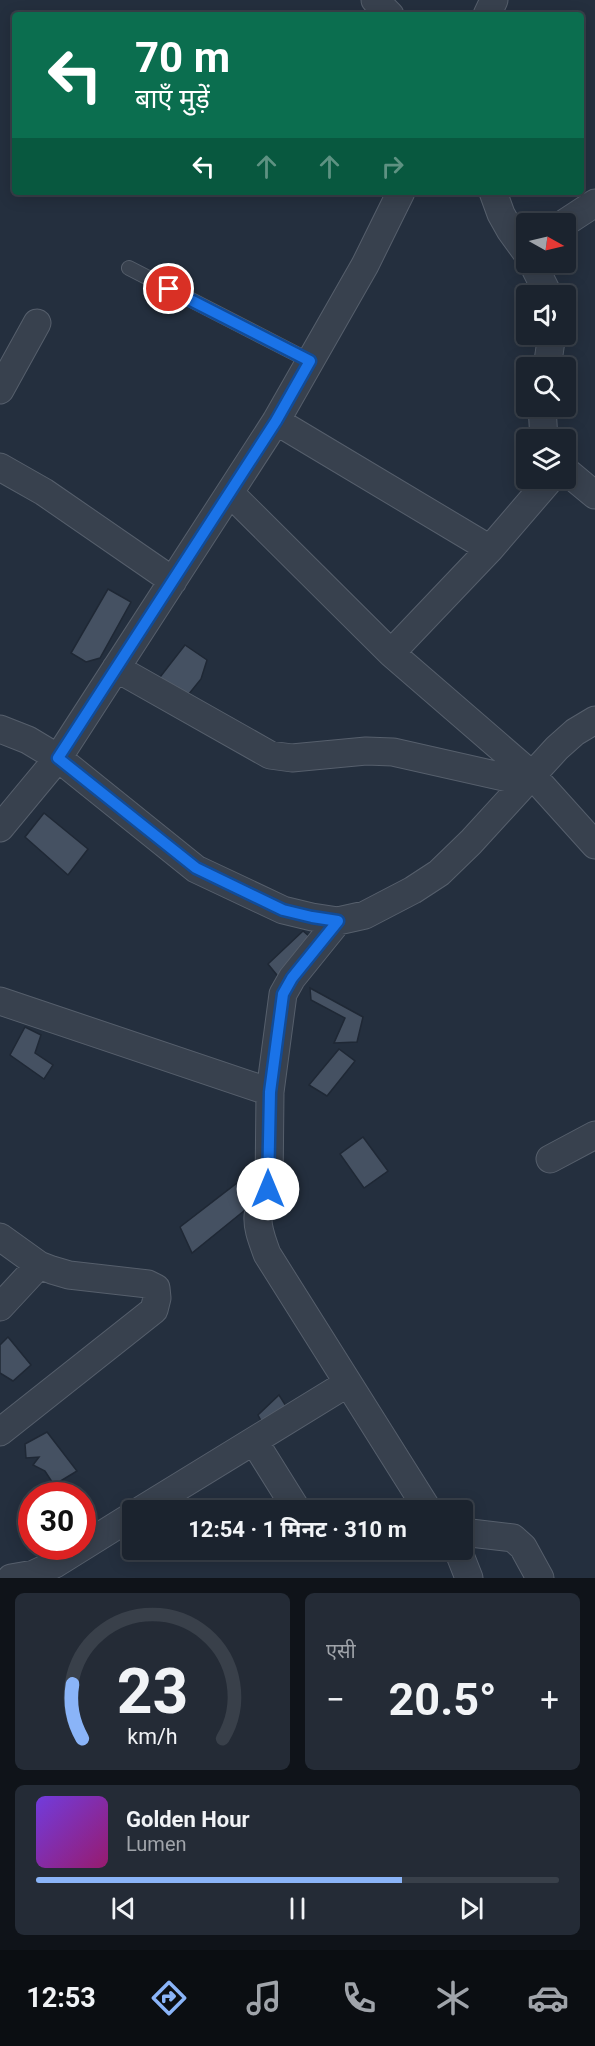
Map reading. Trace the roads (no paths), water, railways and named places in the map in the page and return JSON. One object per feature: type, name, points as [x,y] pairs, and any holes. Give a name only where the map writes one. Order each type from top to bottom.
[{"type":"street","points":[[375,0],[387,12]]},
{"type":"street","points":[[0,828],[58,758],[276,421],[365,265],[400,195]]},
{"type":"street","points":[[494,195],[505,222],[516,237]]},
{"type":"street","points":[[576,215],[595,203]]},
{"type":"street","points":[[0,390],[37,323]]},
{"type":"street","points":[[276,421],[490,549]]},
{"type":"street","points":[[0,467],[44,492],[173,581]]},
{"type":"street","points":[[576,479],[595,495]]},
{"type":"street","points":[[391,652],[490,549],[542,489]]},
{"type":"street","points":[[230,493],[391,652],[529,779],[595,845]]},
{"type":"street","points":[[116,668],[270,755],[292,759],[366,751],[393,752],[529,779]]},
{"type":"street","points":[[0,729],[28,740],[58,758],[196,868],[283,910],[338,921],[365,915],[413,890],[439,873],[575,732],[595,720]]},
{"type":"street","points":[[338,921],[292,978],[283,994],[270,1092],[268,1189],[267,1197],[258,1215],[260,1232],[267,1254],[422,1500]]},
{"type":"street","points":[[2,1007],[270,1092]]},
{"type":"street","points":[[550,1159],[595,1135]]},
{"type":"street","points":[[0,1237],[39,1265],[69,1275],[148,1284],[156,1288],[157,1298],[154,1310],[0,1432]]},
{"type":"street","points":[[0,1307],[39,1265]]},
{"type":"street","points":[[157,1500],[348,1383]]},
{"type":"street","points":[[254,1441],[291,1500]]},
{"type":"street","points":[[11,1578],[34,1574],[55,1564],[122,1522]]},
{"type":"street","points":[[473,1533],[513,1538],[523,1546],[540,1578]]},
{"type":"street","points":[[462,1560],[469,1578]]},
{"type":"lane","points":[[129,268],[310,361]]}]
